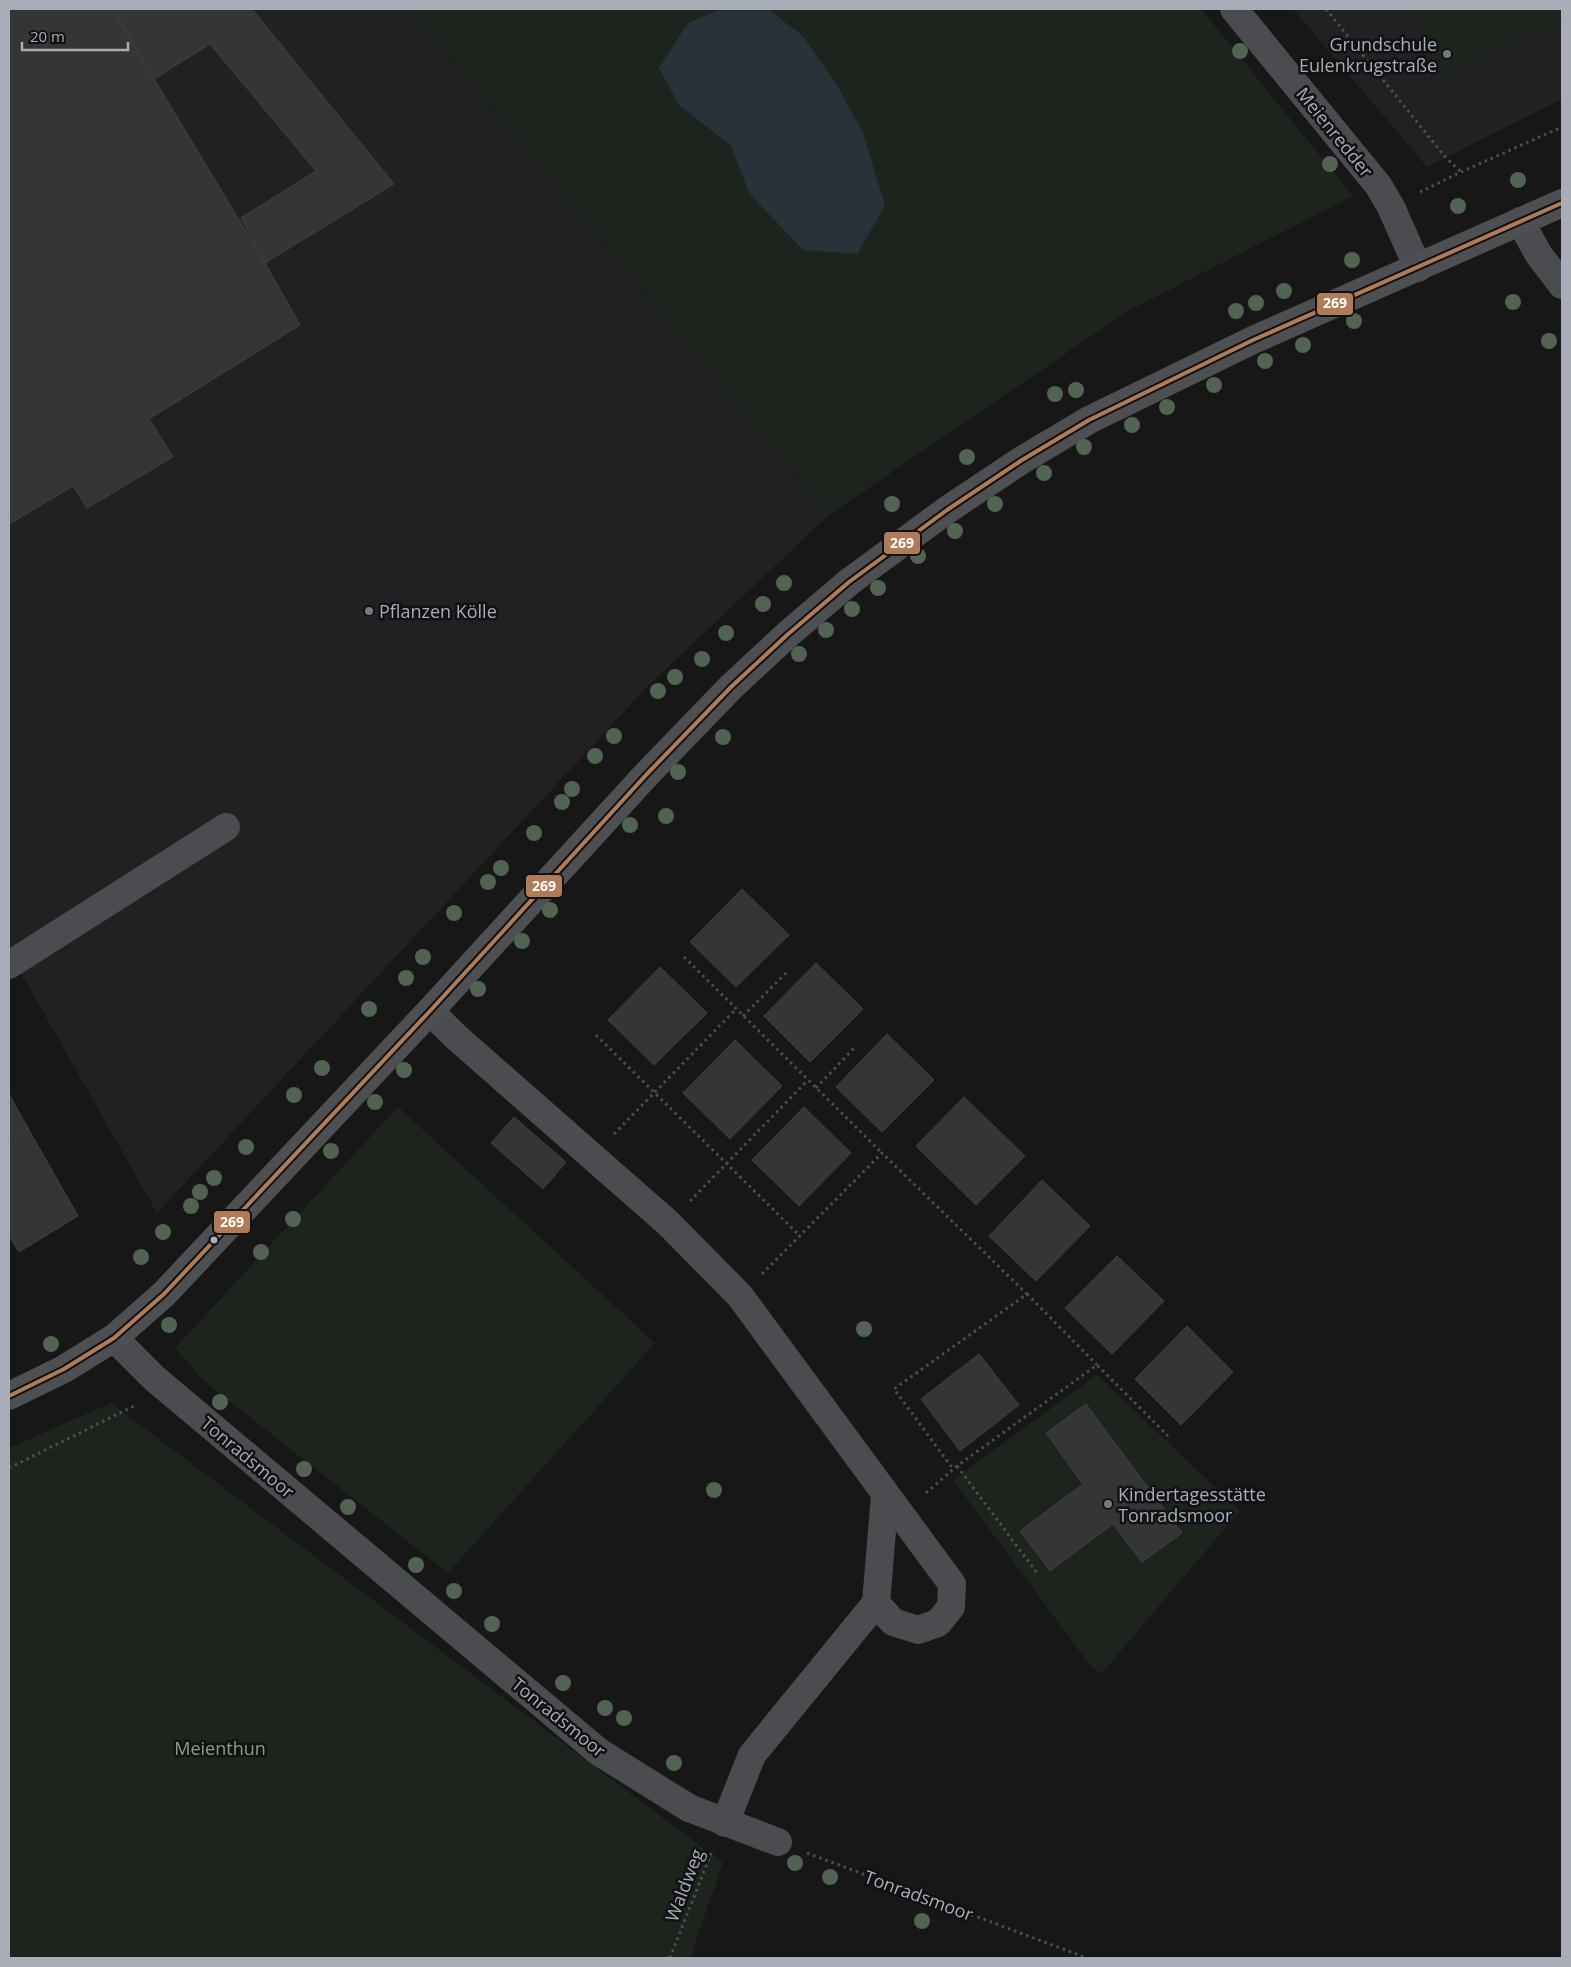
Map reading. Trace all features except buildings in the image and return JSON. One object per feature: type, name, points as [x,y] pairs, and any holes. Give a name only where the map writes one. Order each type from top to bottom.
[{"type":"main road","points":[[9,1396],[64,1370],[114,1338],[164,1294],[430,1011],[646,774],[731,687],[787,635],[849,582],[891,550],[1022,460],[1089,420],[1253,340],[1562,203]]},
{"type":"street","name":"Meienredder","points":[[1234,9],[1378,185],[1392,207],[1418,268]]},
{"type":"street","points":[[1520,221],[1539,255],[1562,285]]},
{"type":"street","points":[[9,965],[226,827]]},
{"type":"street","points":[[430,1011],[668,1223],[740,1296],[952,1584],[951,1607],[938,1623],[918,1630],[893,1622],[876,1603]]},
{"type":"street","name":"Tonradsmoor","points":[[114,1338],[154,1378],[599,1752],[689,1808],[724,1823],[778,1842]]},
{"type":"street","points":[[724,1823],[752,1756],[876,1603],[893,1505]]},
{"type":"path","points":[[1326,9],[1446,158],[1461,172]]},
{"type":"path","points":[[1392,207],[1461,172],[1562,127]]},
{"type":"path","points":[[684,957],[1027,1294],[1168,1436]]},
{"type":"path","points":[[743,1016],[786,972]]},
{"type":"path","points":[[592,1156],[736,1009]]},
{"type":"path","points":[[596,1035],[800,1236]]},
{"type":"path","points":[[816,1088],[856,1046]]},
{"type":"path","points":[[668,1223],[808,1080]]},
{"type":"path","points":[[740,1296],[882,1153]]},
{"type":"path","points":[[953,1469],[894,1389],[1027,1294]]},
{"type":"path","points":[[893,1505],[953,1469],[1097,1365]]},
{"type":"path","points":[[9,1468],[140,1403],[154,1378]]},
{"type":"path","points":[[957,1466],[1037,1573]]},
{"type":"path","name":"Waldweg","points":[[670,1958],[724,1823]]},
{"type":"path","name":"Tonradsmoor","points":[[778,1842],[1087,1958]]},
{"type":"shaded area","name":"Pflanzen Kölle","points":[[9,9],[409,9],[829,515],[650,684],[157,1213],[21,973],[9,980]]},
{"type":"shaded area","points":[[721,9],[768,9],[803,36],[837,85],[863,133],[885,206],[857,254],[803,250],[749,193],[731,146],[679,105],[659,68],[688,23]]},
{"type":"shaded area","name":"Grundschule Eulenkrugstraße","points":[[1293,9],[1562,9],[1562,99],[1427,167]]},
{"type":"green space","points":[[409,9],[721,9],[688,23],[679,105],[731,146],[749,193],[863,133],[837,85],[803,36],[768,9],[1201,9],[1353,196],[1128,311],[829,515]]},
{"type":"green space","points":[[1412,9],[1562,9],[1562,23],[1441,76]]},
{"type":"green space","points":[[398,1107],[655,1343],[448,1573],[205,1382],[175,1348]]},
{"type":"green space","points":[[1097,1375],[1240,1511],[1101,1674],[1089,1664],[953,1480]],"holes":[[[1086,1404],[1182,1533],[1142,1562],[1113,1524],[1049,1571],[1020,1531],[1083,1484],[1046,1434]]]},
{"type":"green space","name":"Meienthun","points":[[111,1403],[723,1863],[690,1958],[9,1958],[9,1448]]},
{"type":"transit line","name":"269","points":[[9,1396],[64,1369],[114,1338],[164,1294],[430,1011],[646,775],[731,687],[787,635],[849,582],[947,510],[1022,460],[1089,420],[1253,340],[1562,203]]},
{"type":"place","name":"Grundschule Eulenkrugstraße","points":[[1447,54]]},
{"type":"place","name":"Pflanzen Kölle","points":[[369,611]]},
{"type":"place","name":"Kindertagesstätte Tonradsmoor","points":[[1108,1504]]}]
